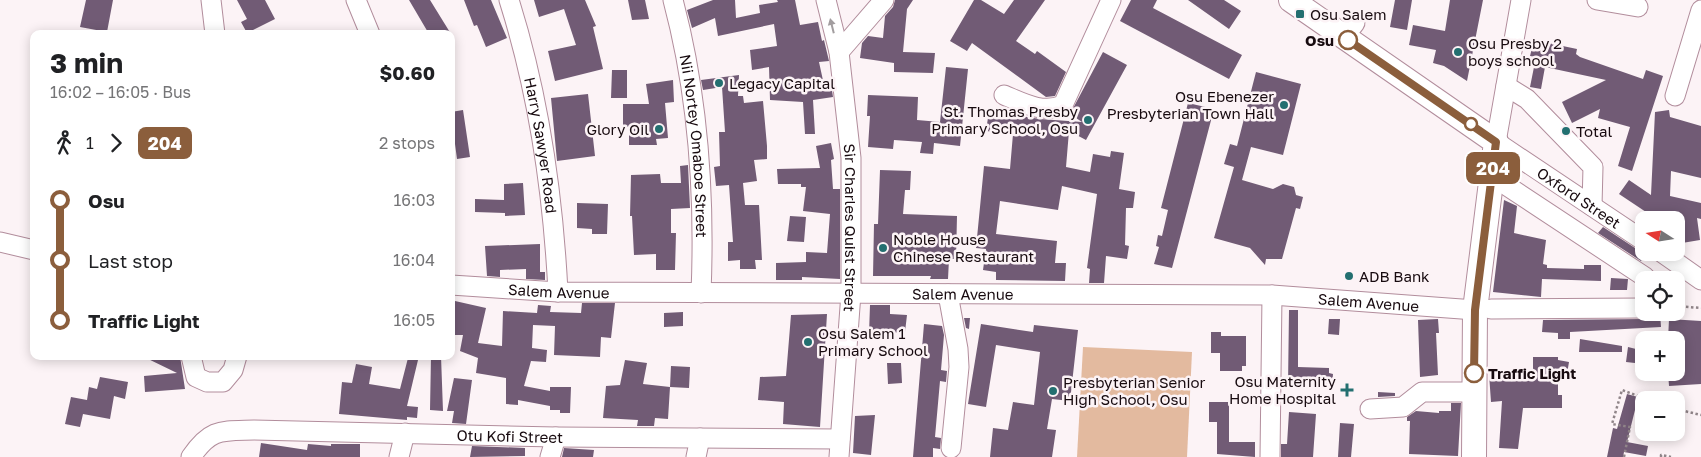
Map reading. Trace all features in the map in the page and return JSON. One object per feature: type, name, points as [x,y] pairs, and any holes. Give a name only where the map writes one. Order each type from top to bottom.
[{"type":"main road","name":"Oxford Street","points":[[1291,0],[1349,30],[1496,142]]},
{"type":"main road","points":[[1474,457],[1474,392],[1483,309],[1496,142]]},
{"type":"street","points":[[211,0],[215,30]]},
{"type":"street","points":[[356,0],[368,30]]},
{"type":"street","name":"Harry Sawyer Road","points":[[509,0],[519,31],[541,127],[550,185],[558,292]]},
{"type":"street","name":"Nii Nortey Omaboe Street","points":[[673,0],[680,26],[694,107],[703,243],[701,293]]},
{"type":"street","name":"Sir Charles Quist Street","points":[[826,0],[839,52],[851,158],[851,293],[839,448]]},
{"type":"street","points":[[839,52],[884,0]]},
{"type":"street","points":[[1004,95],[1038,108],[1052,110],[1062,105],[1111,0]]},
{"type":"street","points":[[1496,142],[1521,0]]},
{"type":"street","points":[[1597,0],[1638,7]]},
{"type":"street","points":[[1675,96],[1701,10]]},
{"type":"street","points":[[1506,86],[1527,99],[1593,167],[1592,206]]},
{"type":"street","name":"Oxford Street","points":[[1496,142],[1635,235]]},
{"type":"street","points":[[1492,176],[1637,271]]},
{"type":"street","points":[[0,242],[30,249]]},
{"type":"street","points":[[1673,261],[1701,280]]},
{"type":"street","name":"Salem Avenue","points":[[455,285],[558,292],[1272,295],[1483,309],[1635,308]]},
{"type":"street","points":[[948,294],[958,349],[951,448]]},
{"type":"street","points":[[1270,457],[1272,295]]},
{"type":"street","points":[[192,360],[196,377],[208,382],[223,382],[233,370],[236,360]]},
{"type":"street","points":[[1370,409],[1403,407],[1422,392],[1474,392]]},
{"type":"street","name":"Otu Kofi Street","points":[[191,457],[203,440],[223,431],[700,438],[839,448]]},
{"type":"street","points":[[399,457],[405,433]]},
{"type":"street","points":[[550,457],[556,436]]},
{"type":"street","points":[[696,457],[700,438]]},
{"type":"path","points":[[1685,307],[1701,308]]},
{"type":"path","points":[[1624,457],[1630,428],[1612,424],[1622,390],[1635,395]]},
{"type":"path","points":[[1685,411],[1701,415]]},
{"type":"path","points":[[1661,457],[1661,455],[1671,457]]},
{"type":"shaded area","points":[[1083,347],[1192,352],[1187,457],[1077,457]]},
{"type":"building","points":[[86,0],[113,0],[107,30],[80,27]]},
{"type":"building","points":[[237,0],[265,0],[275,19],[253,30],[245,30],[241,22],[247,19]]},
{"type":"building","points":[[409,0],[430,0],[449,30],[427,30]]},
{"type":"building","points":[[464,0],[491,0],[507,38],[486,47],[477,25],[474,26]]},
{"type":"building","points":[[534,0],[585,0],[596,26],[593,27],[603,69],[555,81],[548,51],[576,45],[564,9],[539,17]]},
{"type":"building","points":[[628,0],[645,0],[649,19],[632,20]]},
{"type":"building","points":[[713,0],[735,0],[736,18],[760,13],[759,5],[778,2],[777,0],[795,0],[800,25],[818,22],[829,61],[819,62],[824,85],[831,84],[833,97],[813,100],[815,134],[805,134],[803,102],[770,100],[769,67],[752,70],[750,50],[777,46],[774,24],[718,36],[715,18],[692,28],[687,10]]},
{"type":"building","points":[[895,0],[913,0],[907,9],[903,52],[935,53],[933,73],[894,72],[894,63],[860,58],[862,43],[868,36],[883,38],[885,16],[893,7]]},
{"type":"building","points":[[974,0],[981,0],[1004,14],[1014,0],[1045,0],[1016,41],[1035,54],[1037,51],[1066,72],[1055,96],[1046,97],[972,43],[967,51],[950,41]]},
{"type":"building","points":[[1131,0],[1157,0],[1153,8],[1242,55],[1229,79],[1120,21]]},
{"type":"building","points":[[1188,0],[1224,0],[1241,11],[1229,29]]},
{"type":"building","points":[[1395,0],[1412,0],[1407,30],[1390,27]]},
{"type":"building","points":[[1450,0],[1483,0],[1467,81],[1444,66],[1433,63],[1436,50],[1409,45],[1413,25],[1445,31]]},
{"type":"building","points":[[1534,40],[1577,49],[1576,54],[1580,57],[1643,79],[1646,70],[1663,76],[1632,171],[1618,166],[1630,127],[1598,118],[1600,109],[1572,123],[1562,102],[1606,80],[1545,67],[1541,89],[1530,87],[1536,57],[1530,56]]},
{"type":"building","points":[[1103,52],[1127,65],[1086,140],[1069,131],[1066,167],[1090,172],[1093,154],[1110,157],[1111,151],[1124,153],[1119,189],[1135,192],[1133,208],[1126,208],[1125,245],[1129,246],[1127,259],[1106,256],[1104,283],[1089,283],[1090,269],[1087,268],[1097,194],[1062,186],[1058,210],[1000,201],[996,234],[1057,241],[1055,263],[1066,263],[1065,281],[996,280],[996,272],[983,270],[986,249],[976,248],[984,166],[1010,169],[1013,134],[986,131],[989,111],[1040,119],[1082,122],[1070,114]]},
{"type":"building","points":[[946,67],[968,69],[960,146],[934,143],[933,154],[920,153],[922,142],[894,140],[893,149],[868,147],[870,116],[867,116],[868,95],[918,97],[917,120],[940,122]]},
{"type":"building","points":[[612,70],[627,70],[627,98],[611,98]]},
{"type":"building","points":[[1256,72],[1301,84],[1283,155],[1251,147],[1242,180],[1273,189],[1283,184],[1294,187],[1296,195],[1303,197],[1300,209],[1296,208],[1282,259],[1266,259],[1265,265],[1250,248],[1214,238],[1234,167],[1224,164],[1230,144],[1237,146]]},
{"type":"building","points":[[739,75],[738,96],[743,96],[744,103],[763,101],[767,146],[767,159],[754,160],[757,181],[743,183],[745,205],[759,205],[762,260],[755,260],[756,269],[740,269],[740,260],[728,261],[728,242],[733,242],[729,185],[716,186],[714,167],[720,166],[719,132],[725,132],[722,87],[703,90],[701,80]]},
{"type":"building","points":[[673,80],[674,102],[665,103],[668,138],[656,139],[657,145],[629,145],[629,127],[623,127],[623,104],[649,104],[646,84]]},
{"type":"building","points":[[588,94],[595,156],[557,161],[551,98]]},
{"type":"building","points":[[1188,103],[1214,109],[1172,268],[1154,264],[1159,247],[1156,246],[1158,235],[1162,236],[1168,210],[1161,208]]},
{"type":"building","points":[[463,110],[470,157],[457,159],[455,111]]},
{"type":"building","points":[[1669,110],[1670,117],[1701,126],[1701,178],[1671,171],[1670,196],[1701,203],[1701,219],[1697,218],[1700,240],[1685,242],[1685,211],[1644,211],[1619,194],[1629,180],[1651,195],[1655,112]]},
{"type":"building","points":[[831,143],[834,159],[831,160],[833,189],[840,189],[840,279],[802,277],[802,280],[776,280],[776,263],[806,262],[806,252],[827,253],[830,214],[803,211],[806,187],[801,187],[801,184],[778,184],[777,169],[820,168],[816,146]]},
{"type":"building","points":[[688,165],[690,208],[671,209],[671,233],[676,233],[675,270],[656,270],[656,254],[634,255],[632,216],[630,216],[631,175],[660,174],[661,183],[681,183],[680,166]]},
{"type":"building","points":[[880,170],[911,171],[910,190],[905,190],[903,214],[957,216],[956,259],[949,259],[948,279],[930,279],[931,276],[873,276],[874,224],[878,224]]},
{"type":"building","points":[[523,183],[525,215],[505,216],[505,213],[475,212],[475,199],[504,200],[504,184]]},
{"type":"building","points":[[1504,200],[1517,206],[1514,233],[1546,240],[1543,264],[1547,265],[1547,268],[1584,269],[1584,265],[1601,265],[1601,281],[1542,279],[1541,297],[1493,292]]},
{"type":"building","points":[[577,203],[608,204],[607,234],[592,234],[592,229],[577,228]]},
{"type":"building","points":[[790,216],[806,217],[804,242],[787,241]]},
{"type":"building","points":[[1603,227],[1635,248],[1635,257],[1598,233]]},
{"type":"building","points":[[540,244],[540,272],[545,272],[545,280],[526,279],[526,269],[500,270],[500,277],[487,276],[485,246]]},
{"type":"building","points":[[1611,278],[1628,279],[1627,290],[1610,290]]},
{"type":"building","points":[[455,301],[486,308],[478,343],[502,346],[503,311],[537,313],[538,305],[551,306],[550,312],[581,313],[582,303],[615,303],[611,338],[601,337],[600,357],[554,355],[555,326],[533,325],[532,348],[547,350],[546,362],[531,361],[524,386],[550,391],[550,387],[571,387],[570,413],[560,413],[560,410],[550,410],[550,406],[518,400],[518,405],[506,404],[506,378],[476,373],[478,358],[460,351],[463,335],[455,335]]},
{"type":"building","points":[[870,305],[890,305],[890,314],[907,315],[905,332],[869,334]]},
{"type":"building","points":[[1289,310],[1298,310],[1298,367],[1329,368],[1329,373],[1333,374],[1332,387],[1288,386]]},
{"type":"building","points":[[683,312],[683,326],[664,327],[664,313]]},
{"type":"building","name":"Osu Salem 1 Primary School","points":[[827,314],[820,427],[783,424],[784,402],[758,400],[760,377],[786,376],[791,315]]},
{"type":"building","points":[[964,318],[970,318],[969,329],[966,328]]},
{"type":"building","points":[[1329,319],[1340,319],[1339,335],[1328,334]]},
{"type":"building","points":[[1438,319],[1439,333],[1436,333],[1438,375],[1420,377],[1418,320]]},
{"type":"building","points":[[1635,319],[1635,321],[1661,321],[1661,327],[1570,332],[1570,339],[1558,339],[1558,333],[1542,332],[1543,320]]},
{"type":"building","points":[[1669,321],[1701,321],[1701,384],[1669,386],[1669,381],[1685,381],[1685,331],[1668,331]]},
{"type":"building","points":[[924,324],[942,326],[944,335],[941,370],[947,371],[946,382],[940,381],[935,437],[941,438],[940,449],[933,448],[933,457],[913,457]]},
{"type":"building","points":[[981,324],[1033,332],[1034,325],[1078,330],[1070,401],[1052,399],[1047,429],[1056,430],[1052,457],[990,457],[993,428],[1008,430],[1013,402],[1034,405],[1040,352],[996,345],[986,407],[968,404]]},
{"type":"building","points":[[1211,332],[1221,332],[1221,336],[1246,336],[1246,366],[1242,366],[1242,371],[1220,371],[1220,353],[1211,353]]},
{"type":"building","points":[[1580,339],[1622,346],[1622,352],[1579,352]]},
{"type":"building","points":[[1628,347],[1635,349],[1635,363],[1626,362]]},
{"type":"building","points":[[1533,357],[1558,357],[1558,360],[1569,362],[1567,374],[1558,373],[1558,395],[1562,395],[1562,408],[1523,408],[1518,449],[1499,448],[1502,401],[1491,402],[1489,374],[1533,371]]},
{"type":"building","points":[[150,360],[181,360],[185,389],[145,392],[144,376],[177,373]]},
{"type":"building","points":[[407,360],[418,360],[407,406],[418,407],[417,418],[407,417],[407,420],[339,414],[342,382],[352,383],[356,364],[372,367],[369,384],[400,389]]},
{"type":"building","points":[[431,360],[441,360],[443,411],[430,410]]},
{"type":"building","points":[[625,360],[647,363],[643,384],[670,387],[668,419],[655,418],[654,426],[637,426],[638,420],[603,418],[606,386],[620,385]]},
{"type":"building","points":[[887,363],[901,363],[902,383],[888,384]]},
{"type":"building","points":[[671,366],[690,367],[689,388],[670,387]]},
{"type":"building","points":[[100,377],[128,382],[125,399],[114,396],[110,419],[83,414],[80,427],[65,424],[71,397],[87,400],[89,387],[97,389]]},
{"type":"building","points":[[454,378],[472,380],[466,424],[452,423],[454,411],[447,411]]},
{"type":"building","points":[[1378,392],[1395,393],[1395,396],[1378,397]]},
{"type":"building","points":[[1627,394],[1635,396],[1635,410],[1627,442],[1648,446],[1646,456],[1624,452],[1623,457],[1607,457],[1613,428],[1617,429]]},
{"type":"building","points":[[1209,402],[1229,402],[1229,442],[1255,442],[1255,457],[1217,454],[1217,422],[1209,422]]},
{"type":"building","points":[[1451,403],[1461,403],[1458,456],[1409,454],[1410,421],[1407,421],[1407,417],[1416,411],[1439,413],[1439,411],[1451,411]]},
{"type":"building","points":[[1289,412],[1316,414],[1313,457],[1281,457],[1281,444],[1287,444]]},
{"type":"building","points":[[875,415],[871,455],[853,453],[855,416]]},
{"type":"building","points":[[1340,423],[1354,424],[1351,457],[1338,457]]},
{"type":"building","points":[[261,443],[307,450],[308,444],[331,446],[331,444],[360,444],[360,457],[259,457]]},
{"type":"building","points":[[472,446],[525,448],[525,456],[470,457]]},
{"type":"building","points":[[564,448],[594,450],[593,457],[562,457]]},
{"type":"bus line","name":"204","points":[[1348,40],[1496,142],[1475,310],[1474,373]]},
{"type":"place","name":"Osu Salem","points":[[1300,14]]},
{"type":"place","name":"Osu","points":[[1348,40]]},
{"type":"place","name":"Osu Presby 2 boys school","points":[[1458,52]]},
{"type":"place","name":"Legacy Capital","points":[[719,83]]},
{"type":"place","name":"Osu Ebenezer Presbyterian Town Hall","points":[[1284,105]]},
{"type":"place","name":"St. Thomas Presby Primary School, Osu","points":[[1088,120]]},
{"type":"place","name":"Glory Oil","points":[[659,129]]},
{"type":"place","name":"Total","points":[[1566,131]]},
{"type":"place","name":"Noble House Chinese Restaurant","points":[[883,248]]},
{"type":"place","name":"ADB Bank","points":[[1349,276]]},
{"type":"place","name":"Osu Salem 1 Primary School","points":[[808,342]]},
{"type":"place","name":"Traffic Light","points":[[1474,373]]},
{"type":"place","name":"Osu Maternity Home Hospital","points":[[1347,390]]},
{"type":"place","name":"Presbyterian Senior High School, Osu","points":[[1053,391]]}]
